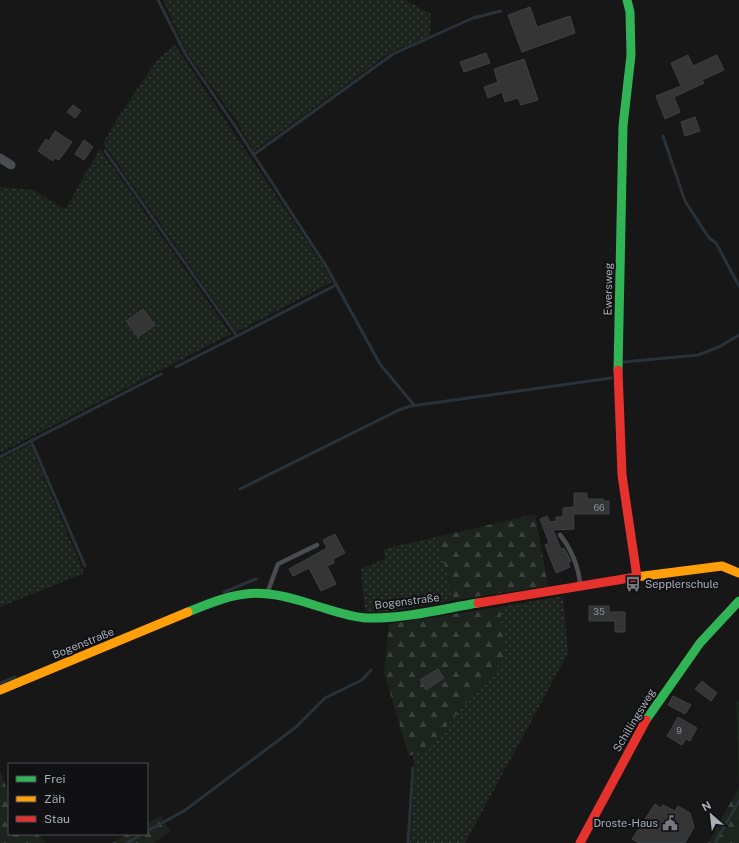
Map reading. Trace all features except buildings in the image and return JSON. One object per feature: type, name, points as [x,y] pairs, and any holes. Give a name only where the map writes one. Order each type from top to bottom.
[{"type":"street","name":"Ewersweg","points":[[627,0],[630,12],[631,55],[623,126],[618,370],[622,475],[637,578]]},
{"type":"street","points":[[0,158],[11,165]]},
{"type":"street","name":"Bogenstraße","points":[[0,690],[220,599],[246,593],[283,595],[346,615],[366,618],[390,617],[722,566],[739,573]]},
{"type":"street","name":"Schillingsweg","points":[[580,843],[651,711],[700,643],[739,601]]},
{"type":"lane","points":[[560,535],[567,543],[580,575],[581,587]]},
{"type":"lane","points":[[267,593],[278,564],[317,545]]},
{"type":"green space","points":[[163,0],[405,0],[431,14],[430,36],[391,52],[254,151],[236,120],[188,54]]},
{"type":"green space","points":[[175,45],[324,267],[332,282],[237,332],[103,143],[117,119],[157,60]]},
{"type":"green space","points":[[100,149],[231,334],[0,453],[0,187],[33,190],[65,209]]},
{"type":"green space","points":[[30,444],[84,573],[0,607],[0,460]]},
{"type":"green space","points":[[535,514],[548,586],[454,600],[437,537]]},
{"type":"green space","points":[[437,537],[454,600],[388,612],[365,612],[361,569],[386,558],[383,549]]},
{"type":"green space","points":[[563,596],[568,653],[465,843],[410,843],[415,769],[413,755],[426,750],[505,658],[500,607]]},
{"type":"green space","points":[[500,607],[505,658],[426,750],[409,756],[384,673],[389,624]]},
{"type":"green space","points":[[736,699],[739,702],[739,785]]},
{"type":"green space","points":[[0,771],[8,792],[8,835],[38,835],[46,843],[0,843]]},
{"type":"green space","points":[[739,787],[739,843],[708,843]]},
{"type":"green space","points":[[161,816],[170,831],[153,843],[111,843],[126,835],[148,835],[148,822]]},
{"type":"waterway","points":[[158,0],[186,55],[233,123],[326,266],[380,364],[414,405]]},
{"type":"waterway","points":[[253,155],[393,54],[473,18],[501,11]]},
{"type":"waterway","points":[[663,136],[685,201],[709,238],[716,243],[739,286]]},
{"type":"waterway","points":[[105,151],[237,336],[336,285]]},
{"type":"waterway","points":[[624,362],[698,355],[719,347],[739,335]]},
{"type":"waterway","points":[[176,367],[237,336]]},
{"type":"waterway","points":[[0,457],[161,374]]},
{"type":"waterway","points":[[240,489],[399,410],[411,406],[611,378]]},
{"type":"waterway","points":[[31,441],[85,566]]},
{"type":"waterway","points":[[224,592],[256,579]]},
{"type":"waterway","points":[[148,830],[184,811],[296,727],[325,698],[362,680],[371,670]]},
{"type":"waterway","points":[[0,683],[15,677]]},
{"type":"waterway","points":[[408,843],[413,768]]},
{"type":"waterway","points":[[715,843],[739,801]]},
{"type":"waterway","points":[[127,843],[140,835]]},
{"type":"traffic: fast","points":[[618,370],[623,126],[631,55],[630,12],[627,0]]},
{"type":"traffic: fast","points":[[188,612],[222,599],[237,595],[250,594],[279,595],[347,615],[367,618],[394,617],[478,603]]},
{"type":"traffic: fast","points":[[646,720],[700,643],[739,601]]},
{"type":"traffic: slow","points":[[636,577],[722,566],[739,573]]},
{"type":"traffic: slow","points":[[0,690],[188,612]]},
{"type":"traffic: jam","points":[[618,370],[622,475],[637,577]]},
{"type":"traffic: jam","points":[[478,603],[636,577]]},
{"type":"traffic: jam","points":[[580,843],[646,720]]},
{"type":"place","name":"Sepplerschule","points":[[633,584]]},
{"type":"place","name":"Droste-Haus","points":[[670,823]]}]
